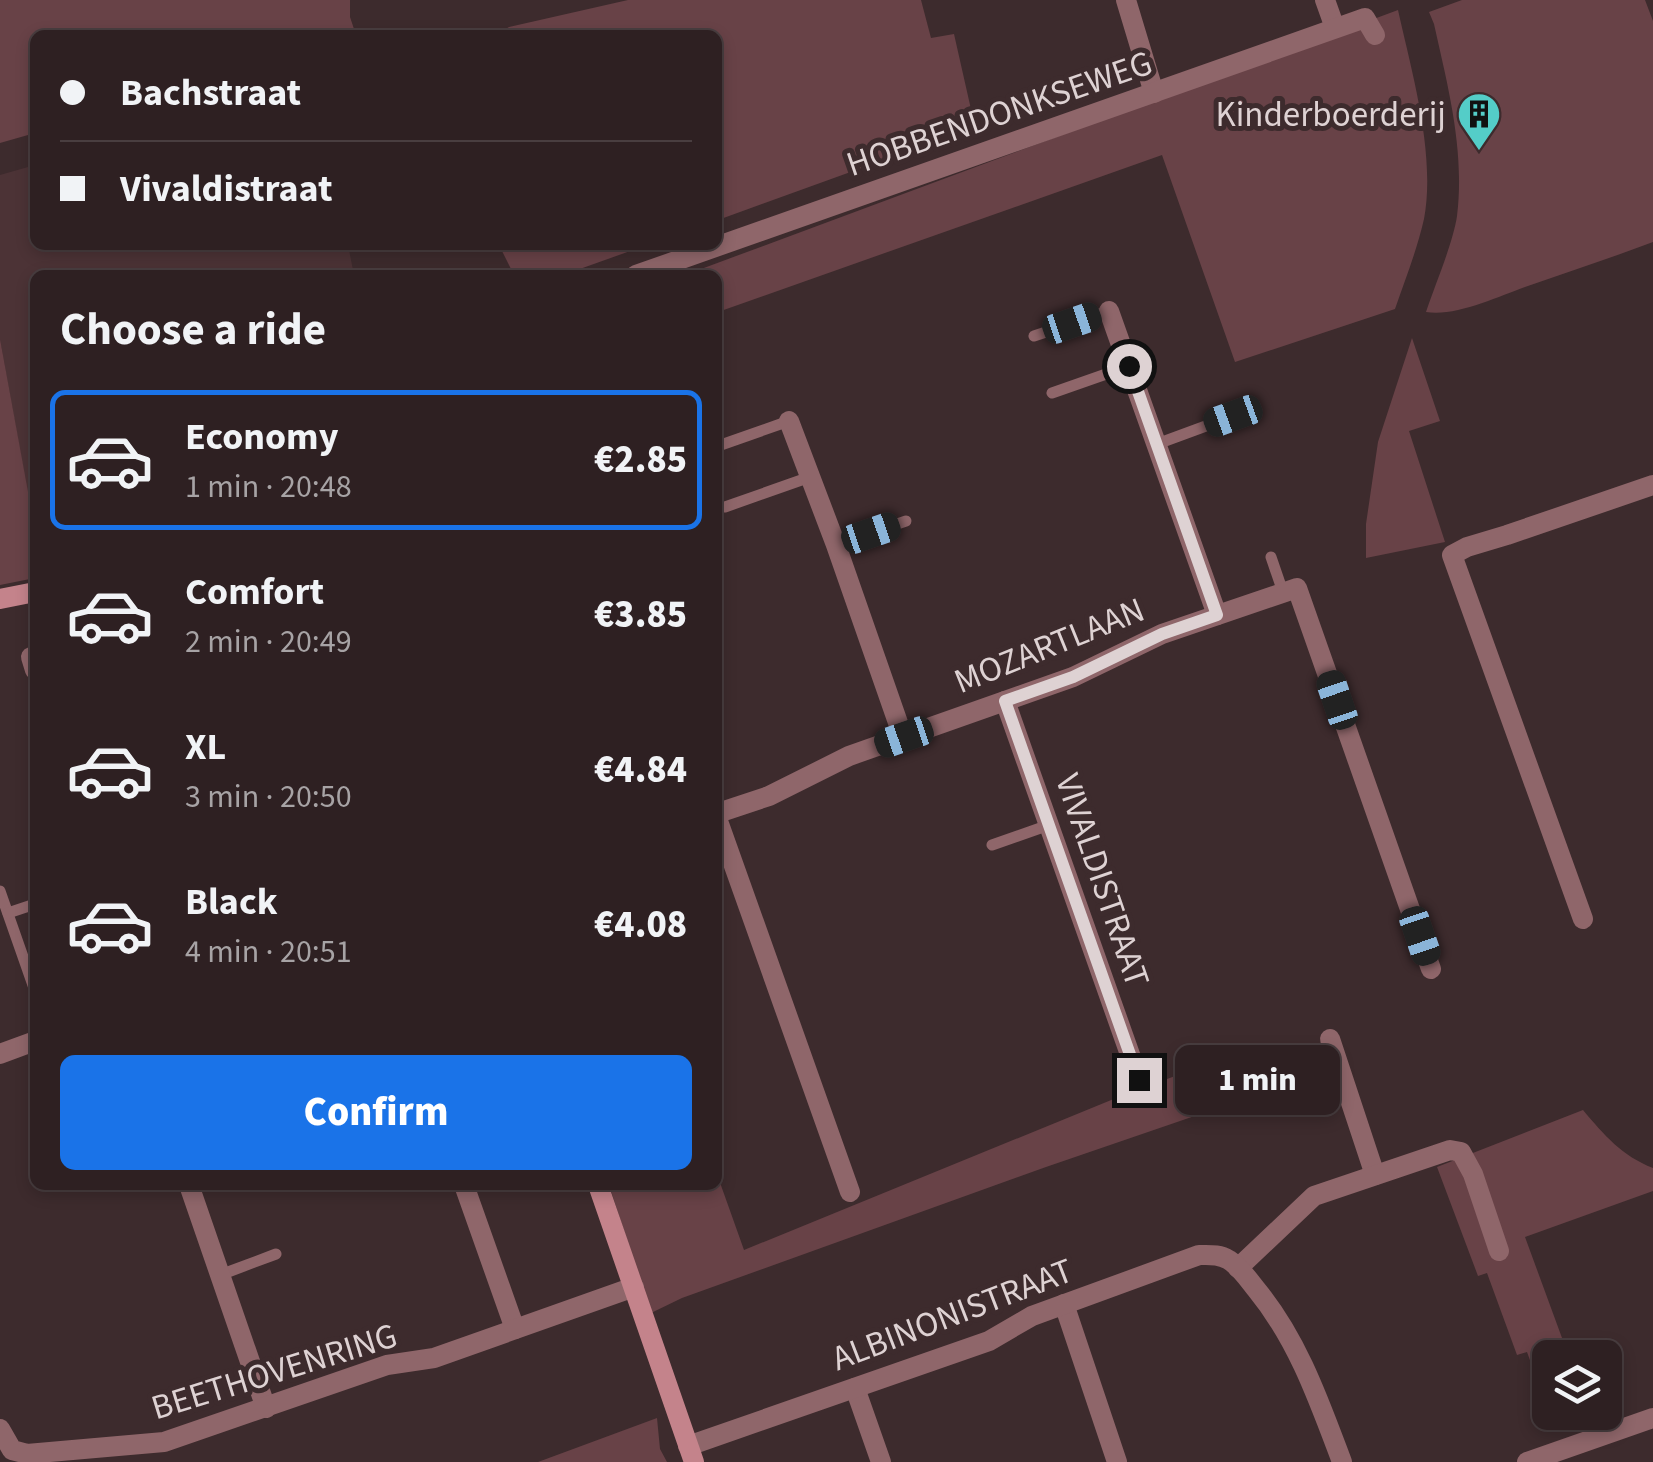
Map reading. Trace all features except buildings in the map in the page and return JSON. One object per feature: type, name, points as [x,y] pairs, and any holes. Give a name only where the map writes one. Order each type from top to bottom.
[{"type":"street","points":[[1126,0],[1154,93]]},
{"type":"street","points":[[1325,0],[1335,28]]},
{"type":"street","name":"HOBBENDONKSEWEG","points":[[722,245],[1365,18],[1375,34]]},
{"type":"street","name":"HOBBENDONKSEWEG","points":[[650,270],[707,250]]},
{"type":"street","points":[[1109,311],[1217,615]]},
{"type":"street","points":[[790,422],[904,737]]},
{"type":"street","points":[[1583,919],[1452,555],[1467,546],[1653,485]]},
{"type":"street","points":[[1290,590],[1431,969]]},
{"type":"street","name":"MOZARTLAAN","points":[[722,815],[849,756],[1073,677],[1162,634],[1290,590]]},
{"type":"street","points":[[0,599],[30,593]]},
{"type":"street","name":"VIVALDISTRAAT","points":[[1005,701],[1139,1080]]},
{"type":"street","points":[[722,828],[850,1192]]},
{"type":"street","points":[[1330,1039],[1375,1175]]},
{"type":"street","points":[[0,1054],[30,1044]]},
{"type":"street","points":[[1342,1462],[1307,1370],[1290,1338],[1238,1268],[1314,1196],[1450,1150],[1461,1152],[1473,1174],[1499,1251]]},
{"type":"street","points":[[190,1190],[266,1408]]},
{"type":"street","points":[[466,1190],[515,1328]]},
{"type":"street","points":[[600,1190],[691,1454]]},
{"type":"street","name":"ALBINONISTRAAT","points":[[691,1454],[855,1388],[989,1341],[1032,1316],[1199,1256],[1228,1259],[1238,1268]]},
{"type":"street","name":"BEETHOVENRING","points":[[0,1428],[12,1450],[28,1454],[161,1443],[387,1366],[434,1358],[634,1287]]},
{"type":"street","points":[[1064,1304],[1117,1462]]},
{"type":"street","points":[[855,1388],[881,1462]]},
{"type":"street","points":[[1527,1462],[1653,1418]]},
{"type":"lane","points":[[1034,336],[1109,311]]},
{"type":"lane","points":[[1052,394],[1129,366]]},
{"type":"lane","points":[[1157,444],[1233,416]]},
{"type":"lane","points":[[722,445],[790,422]]},
{"type":"lane","points":[[725,507],[810,477]]},
{"type":"lane","points":[[836,545],[906,520]]},
{"type":"lane","points":[[1271,556],[1290,590]]},
{"type":"lane","points":[[992,844],[1049,825]]},
{"type":"lane","points":[[0,891],[30,978]]},
{"type":"lane","points":[[8,914],[30,906]]},
{"type":"lane","points":[[220,1274],[276,1254]]},
{"type":"shaded area","points":[[0,0],[350,0],[354,30],[30,30],[30,134],[0,143]]},
{"type":"shaded area","points":[[628,0],[921,0],[931,38],[954,34],[975,127],[722,219],[722,30],[504,30]]},
{"type":"shaded area","points":[[1462,0],[1645,0],[1653,21],[1653,242],[1476,305],[1450,312],[1426,312],[1452,239],[1459,191],[1454,119],[1429,12]]},
{"type":"shaded area","points":[[1398,10],[1421,114],[1427,194],[1421,231],[1395,309],[1235,362],[1162,155],[722,311],[722,270],[698,270]]},
{"type":"shaded area","points":[[30,166],[30,250],[349,250],[353,270],[30,270],[30,508],[0,339],[0,175]]},
{"type":"shaded area","points":[[502,250],[633,250],[577,270],[512,270]]},
{"type":"shaded area","points":[[1412,338],[1440,421],[1409,431],[1445,542],[1366,558],[1366,524],[1378,442]]},
{"type":"shaded area","points":[[0,339],[30,503],[30,579],[0,585]]},
{"type":"shaded area","points":[[1232,1055],[1250,1097],[682,1298],[651,1313],[611,1190],[722,1188],[744,1250],[1121,1096]]},
{"type":"shaded area","points":[[1583,1110],[1623,1151],[1653,1168],[1653,1191],[1525,1237],[1563,1340],[1532,1340],[1532,1366],[1527,1352],[1517,1355],[1487,1273],[1478,1276],[1437,1167]]},
{"type":"shaded area","points":[[657,1418],[660,1449],[667,1462],[538,1462]]},
{"type":"place","name":"Kinderboerderij","points":[[1479,152]]},
{"type":"route","points":[[1129,366],[1217,615],[1138,644],[1073,677],[1005,701],[1139,1080]]}]
